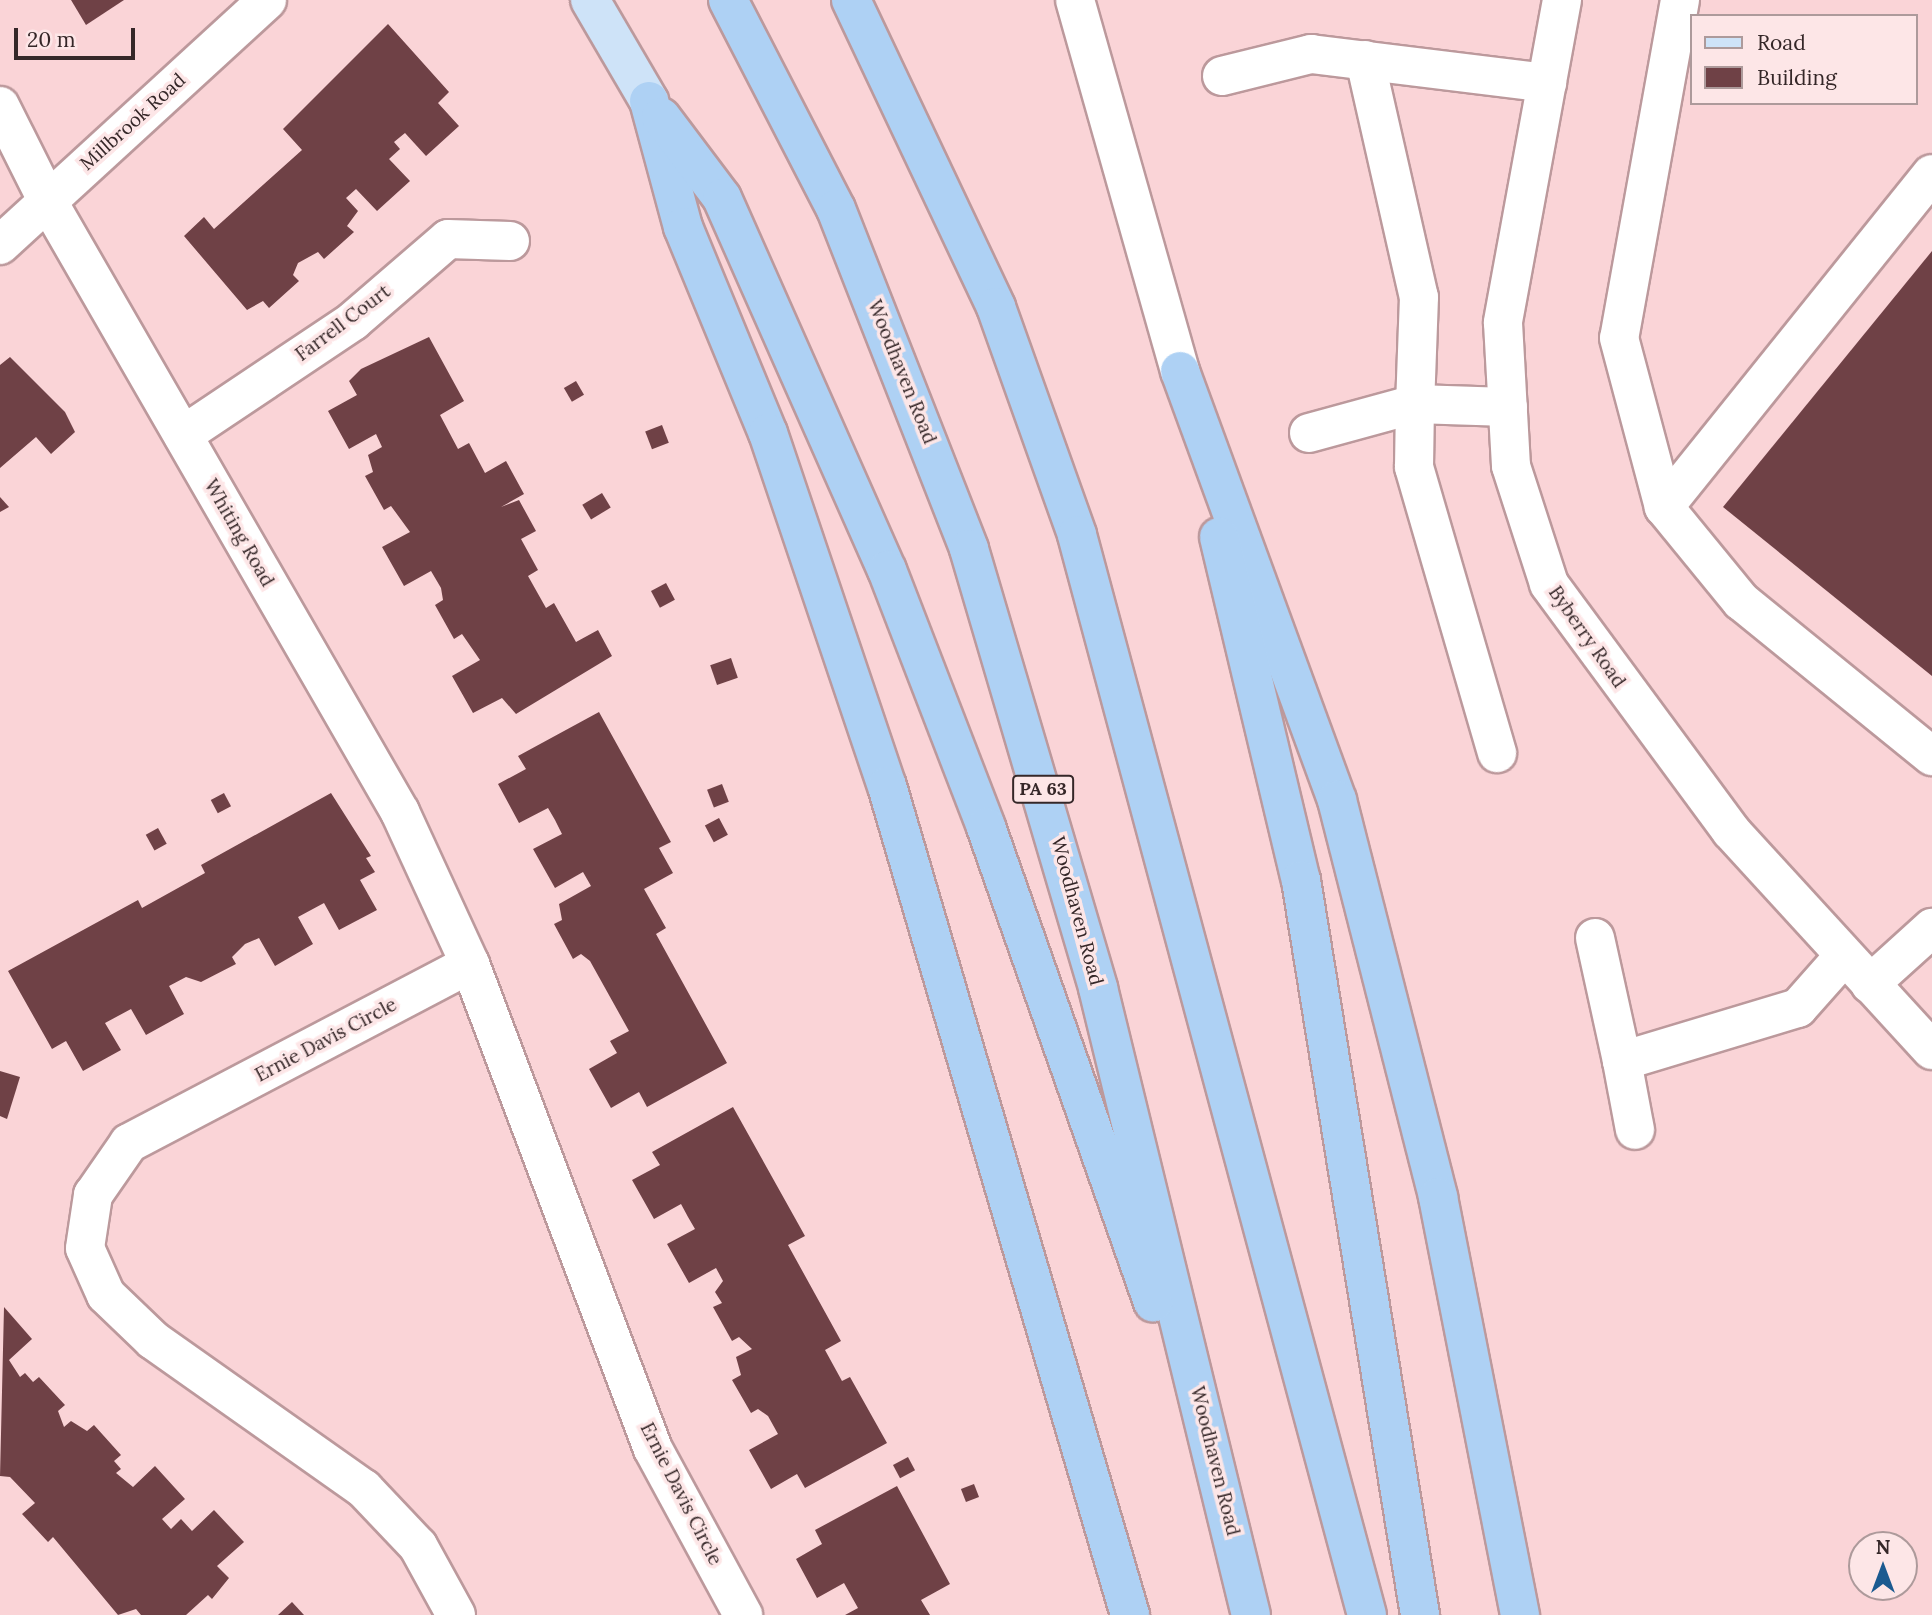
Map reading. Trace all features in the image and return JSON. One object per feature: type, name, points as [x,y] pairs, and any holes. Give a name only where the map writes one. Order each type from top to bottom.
[{"type":"highway","name":"Woodhaven Road","points":[[728,0],[836,209],[969,549],[1098,988],[1251,1615]]},
{"type":"highway","points":[[851,0],[996,307],[1077,534],[1367,1615]]},
{"type":"highway","points":[[649,101],[722,198],[887,570],[986,827],[1228,1514]]},
{"type":"highway","points":[[649,101],[683,227],[768,433],[887,786],[1130,1615]]},
{"type":"highway","points":[[1180,371],[1301,880],[1420,1615]]},
{"type":"highway","points":[[1180,371],[1337,800],[1438,1197],[1520,1615]]},
{"type":"main road","points":[[590,0],[649,101]]},
{"type":"street","name":"Millbrook Road","points":[[0,245],[267,0]]},
{"type":"street","points":[[1075,0],[1180,371]]},
{"type":"street","name":"Byberry Road","points":[[1562,0],[1503,323],[1511,466],[1549,584],[1731,831],[1932,1050]]},
{"type":"street","points":[[1680,0],[1619,338],[1664,507],[1741,601],[1932,756]]},
{"type":"street","points":[[1222,76],[1311,54],[1547,83]]},
{"type":"street","points":[[1365,60],[1419,297],[1414,467],[1497,753]]},
{"type":"street","name":"Whiting Road","points":[[0,106],[47,200],[400,812],[470,964]]},
{"type":"street","points":[[1664,507],[1932,174]]},
{"type":"street","name":"Farrell Court","points":[[183,435],[353,321],[448,239],[510,241]]},
{"type":"street","points":[[1309,433],[1415,404],[1508,407]]},
{"type":"street","points":[[1870,984],[1932,928]]},
{"type":"street","points":[[1595,937],[1635,1130]]},
{"type":"street","points":[[1622,1062],[1798,1007],[1844,956]]},
{"type":"street","name":"Ernie Davis Circle","points":[[456,1615],[418,1546],[364,1489],[153,1340],[106,1295],[85,1248],[93,1195],[129,1143],[470,964],[653,1448],[743,1615]]},
{"type":"building","points":[[71,0],[124,0],[86,25]]},
{"type":"building","points":[[388,24],[449,92],[438,103],[459,126],[426,156],[405,133],[394,142],[400,149],[389,159],[410,181],[377,211],[356,189],[346,198],[358,211],[347,226],[354,232],[324,259],[318,252],[298,263],[293,275],[299,281],[269,308],[263,301],[247,310],[184,236],[204,217],[214,229],[302,150],[283,129]]},
{"type":"building","points":[[1932,251],[1932,676],[1723,507]]},
{"type":"building","points":[[429,337],[464,401],[440,415],[458,449],[469,443],[485,473],[506,461],[524,494],[501,507],[519,500],[536,531],[521,539],[538,570],[528,576],[546,608],[554,603],[576,642],[598,630],[612,656],[516,714],[502,698],[473,713],[452,676],[480,660],[462,634],[454,639],[435,605],[443,600],[441,588],[431,571],[404,586],[382,547],[410,532],[391,506],[384,510],[365,476],[373,472],[368,455],[382,447],[376,434],[349,449],[328,411],[357,395],[349,381],[361,369]]},
{"type":"building","points":[[10,357],[65,412],[75,432],[51,454],[36,437],[0,468],[0,365]]},
{"type":"building","points":[[576,381],[584,395],[572,402],[564,388]]},
{"type":"building","points":[[662,425],[669,443],[652,449],[645,431]]},
{"type":"building","points":[[602,493],[611,508],[591,519],[582,505]]},
{"type":"building","points":[[0,497],[9,507],[0,512]]},
{"type":"building","points":[[666,583],[675,600],[660,608],[651,591]]},
{"type":"building","points":[[731,658],[738,678],[717,685],[710,665]]},
{"type":"building","points":[[599,712],[671,842],[659,848],[673,873],[644,889],[666,928],[656,934],[727,1063],[647,1107],[639,1092],[611,1108],[589,1069],[617,1053],[610,1041],[629,1031],[590,961],[581,954],[573,959],[554,924],[562,920],[559,904],[591,886],[583,872],[555,888],[533,849],[562,834],[555,820],[548,808],[519,823],[498,784],[526,769],[518,756]]},
{"type":"building","points":[[722,784],[729,802],[714,807],[707,790]]},
{"type":"building","points":[[224,793],[231,806],[218,813],[211,800]]},
{"type":"building","points":[[331,793],[371,856],[366,858],[375,872],[360,880],[377,910],[339,930],[324,903],[298,917],[313,944],[275,966],[259,938],[245,944],[232,957],[236,964],[201,982],[186,977],[169,986],[184,1014],[146,1035],[131,1009],[105,1023],[121,1050],[83,1071],[66,1041],[52,1049],[8,971],[138,900],[142,908],[205,873],[201,865]]},
{"type":"building","points":[[719,818],[728,835],[714,842],[705,826]]},
{"type":"building","points":[[158,828],[167,844],[154,851],[146,835]]},
{"type":"building","points":[[0,1071],[20,1077],[7,1119],[0,1116]]},
{"type":"building","points":[[733,1107],[805,1236],[788,1245],[841,1341],[825,1350],[842,1381],[850,1377],[887,1443],[805,1488],[797,1474],[771,1489],[749,1450],[778,1434],[768,1416],[758,1409],[751,1413],[732,1380],[741,1375],[736,1357],[752,1349],[739,1337],[732,1341],[713,1307],[722,1303],[715,1292],[723,1281],[716,1268],[689,1283],[667,1244],[695,1229],[681,1204],[654,1219],[632,1180],[660,1165],[652,1152]]},
{"type":"building","points":[[4,1307],[32,1339],[9,1360],[20,1377],[25,1373],[33,1382],[39,1377],[65,1405],[58,1411],[64,1427],[71,1421],[87,1431],[94,1425],[121,1455],[114,1461],[121,1469],[116,1473],[133,1487],[155,1466],[185,1499],[162,1519],[171,1529],[181,1519],[192,1531],[214,1510],[244,1542],[217,1566],[229,1578],[212,1599],[208,1595],[186,1615],[141,1615],[136,1609],[118,1615],[53,1537],[48,1542],[22,1514],[35,1503],[10,1477],[0,1476]]},
{"type":"building","points":[[908,1457],[915,1470],[900,1478],[893,1465]]},
{"type":"building","points":[[974,1484],[979,1497],[966,1502],[961,1489]]},
{"type":"building","points":[[897,1486],[950,1584],[921,1600],[930,1615],[845,1615],[858,1608],[844,1583],[817,1598],[796,1559],[822,1544],[815,1530]]},
{"type":"building","points":[[292,1602],[304,1615],[278,1615]]}]
